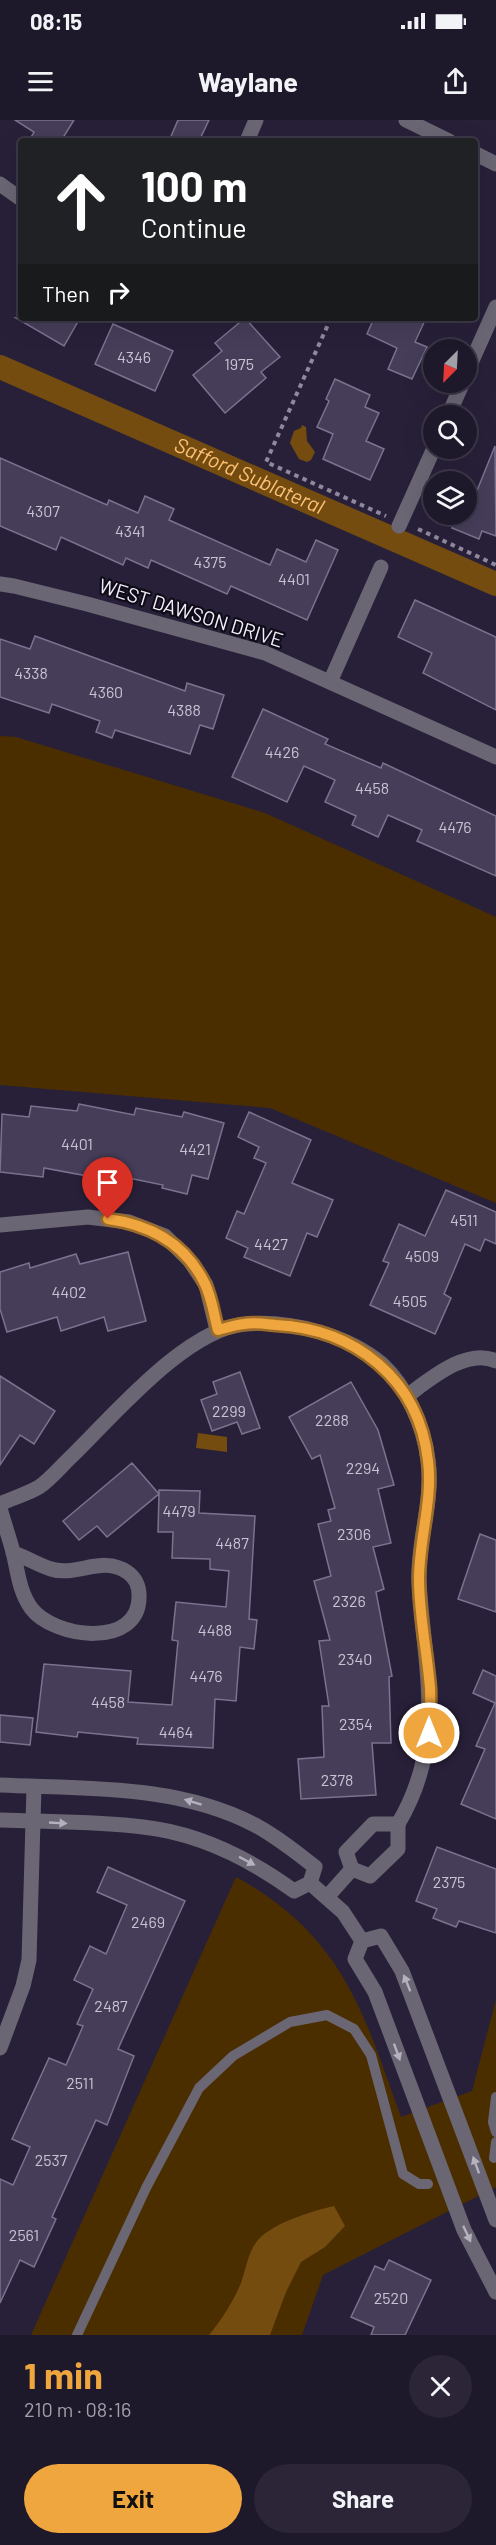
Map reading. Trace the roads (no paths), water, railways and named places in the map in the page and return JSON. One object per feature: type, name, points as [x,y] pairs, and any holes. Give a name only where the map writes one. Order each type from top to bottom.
[{"type":"street","points":[[248,138],[256,120]]},
{"type":"street","points":[[406,120],[443,138]]},
{"type":"street","points":[[478,155],[496,164]]},
{"type":"street","points":[[0,184],[18,197]]},
{"type":"street","points":[[477,349],[496,307]]},
{"type":"street","points":[[400,524],[429,459]]},
{"type":"street","points":[[330,682],[381,567]]},
{"type":"street","name":"WEST DAWSON DRIVE","points":[[0,584],[87,604],[264,653],[496,757]]},
{"type":"street","points":[[0,1225],[88,1217],[129,1222],[165,1236],[190,1261],[206,1285],[218,1330]]},
{"type":"street","points":[[13,1553],[51,1569],[67,1570],[97,1565],[114,1566],[127,1572],[137,1583],[139,1596],[133,1618],[123,1627],[111,1633],[76,1633],[58,1628],[31,1609],[20,1587],[0,1506],[40,1486],[169,1362],[218,1330],[245,1323],[298,1326],[342,1339],[382,1365],[406,1396],[420,1422],[429,1461],[428,1497],[421,1534],[419,1580],[430,1689],[429,1733],[423,1763],[412,1796],[398,1824],[398,1849],[370,1876],[352,1869],[346,1852],[373,1824],[398,1824]]},
{"type":"street","points":[[406,1396],[454,1364],[488,1357],[496,1361]]},
{"type":"street","points":[[0,1785],[126,1790],[177,1797],[216,1809],[254,1825],[315,1867],[310,1883],[294,1892],[270,1874],[242,1858],[204,1841],[177,1834],[144,1827],[0,1820]]},
{"type":"street","points":[[0,2048],[23,1986],[29,1960],[34,1787]]},
{"type":"street","points":[[327,1897],[352,1869]]},
{"type":"street","points":[[310,1883],[343,1912],[362,1941]]},
{"type":"street","points":[[362,1941],[381,1936],[402,1971],[496,2220]]},
{"type":"street","points":[[362,1941],[355,1959],[375,1992],[464,2229],[496,2292]]},
{"type":"lane","points":[[77,2335],[146,2188],[199,2088],[233,2056],[290,2022],[327,2015],[354,2028],[370,2055],[403,2174],[419,2184],[428,2184]]},
{"type":"lane","points":[[496,2097],[493,2122],[496,2132]]},
{"type":"lane","points":[[494,2158],[496,2142]]},
{"type":"waterway","name":"Safford Sublateral","points":[[0,367],[496,584]]}]
